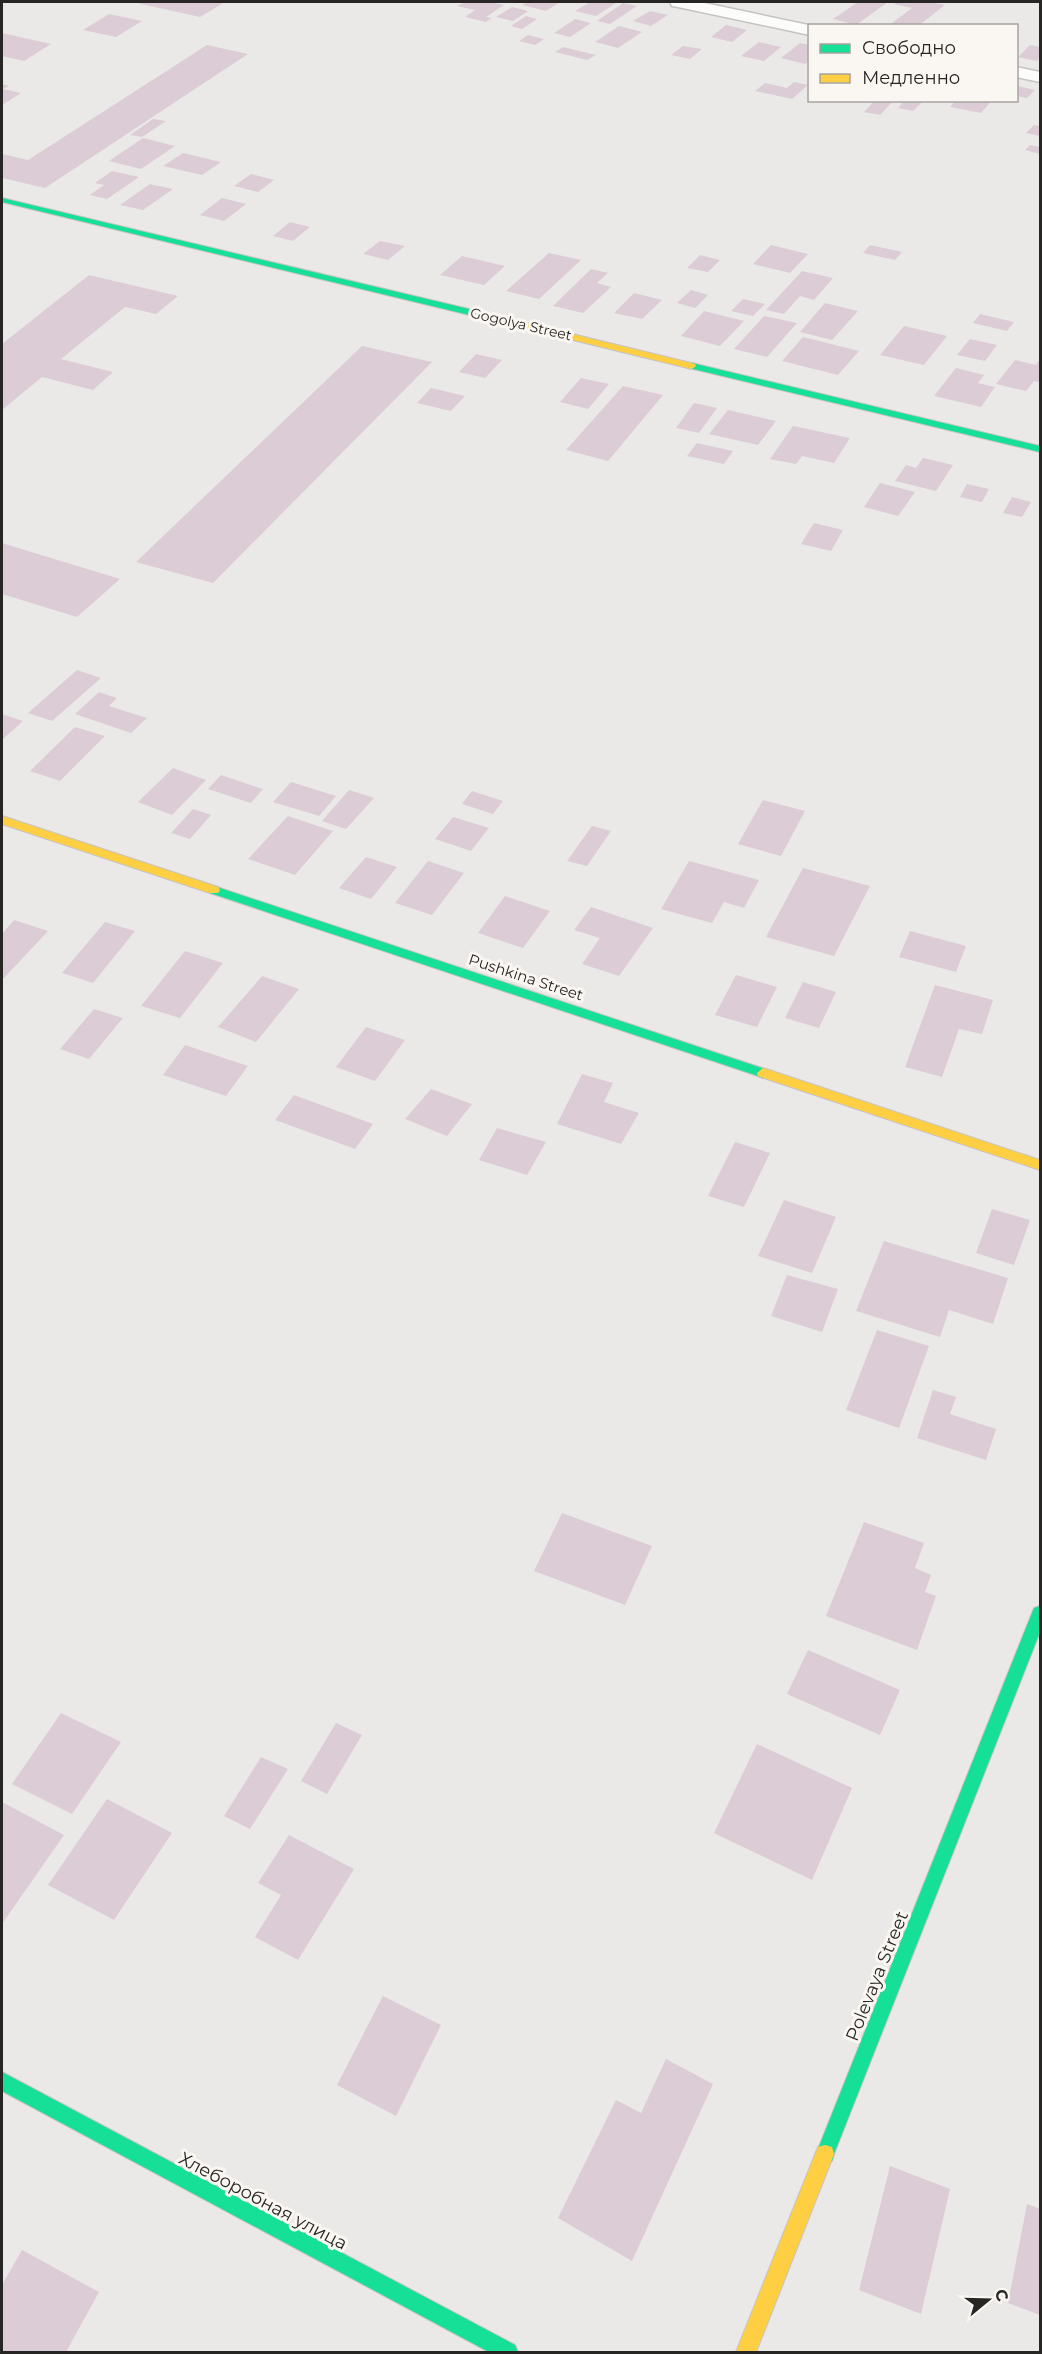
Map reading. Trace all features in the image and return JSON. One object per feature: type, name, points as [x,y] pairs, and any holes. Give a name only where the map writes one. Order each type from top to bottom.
[{"type":"street","points":[[678,2],[808,30]]},
{"type":"street","points":[[1018,72],[1041,77]]},
{"type":"street","name":"Gogolya Street","points":[[2,200],[1041,449]]},
{"type":"street","name":"Pushkina Street","points":[[2,820],[1041,1165]]},
{"type":"street","name":"Polevaya Street","points":[[746,2352],[1041,1614]]},
{"type":"street","name":"Хлеборобная улица","points":[[2,2081],[508,2352]]},
{"type":"building","points":[[132,2],[225,2],[200,17]]},
{"type":"building","points":[[465,2],[489,2],[504,5],[486,17],[492,18],[486,22],[465,17],[475,10],[457,6]]},
{"type":"building","points":[[528,2],[560,2],[546,11],[522,5]]},
{"type":"building","points":[[590,2],[616,3],[596,16],[575,11]]},
{"type":"building","points":[[858,2],[888,2],[857,24],[833,19]]},
{"type":"building","points":[[897,2],[929,2],[945,5],[921,24],[891,24],[912,8],[894,4]]},
{"type":"building","points":[[623,3],[637,6],[610,24],[597,21]]},
{"type":"building","points":[[512,7],[528,11],[513,21],[496,17]]},
{"type":"building","points":[[650,11],[668,15],[651,26],[633,21]]},
{"type":"building","points":[[109,14],[142,21],[116,37],[83,30]]},
{"type":"building","points":[[526,16],[537,19],[522,29],[511,26]]},
{"type":"building","points":[[575,19],[591,23],[570,37],[554,33]]},
{"type":"building","points":[[726,25],[747,30],[732,42],[711,37]]},
{"type":"building","points":[[619,26],[642,32],[618,48],[595,42]]},
{"type":"building","points":[[2,33],[51,44],[24,61],[2,56]]},
{"type":"building","points":[[528,35],[544,39],[535,45],[519,41]]},
{"type":"building","points":[[759,42],[781,47],[764,61],[741,56]]},
{"type":"building","points":[[800,43],[808,45],[808,62],[805,64],[781,58]]},
{"type":"building","points":[[207,45],[248,54],[45,188],[2,178],[2,154],[28,160]]},
{"type":"building","points":[[1030,45],[1040,47],[1040,57],[1037,61],[1018,57]]},
{"type":"building","points":[[683,46],[702,49],[690,59],[671,55]]},
{"type":"building","points":[[563,47],[596,55],[587,60],[555,52]]},
{"type":"building","points":[[794,82],[808,85],[792,99],[755,91],[765,83],[787,88]]},
{"type":"building","points":[[2,84],[9,86],[3,89],[21,93],[2,105]]},
{"type":"building","points":[[1018,86],[1035,90],[1027,98],[1018,96]]},
{"type":"building","points":[[873,102],[892,102],[880,115],[864,112]]},
{"type":"building","points":[[903,102],[922,102],[913,111],[898,108]]},
{"type":"building","points":[[954,102],[990,102],[981,113],[950,107]]},
{"type":"building","points":[[153,119],[166,121],[142,137],[130,135]]},
{"type":"building","points":[[1034,125],[1040,126],[1040,136],[1026,133]]},
{"type":"building","points":[[143,138],[175,146],[141,169],[109,161]]},
{"type":"building","points":[[1030,145],[1040,147],[1040,154],[1025,150]]},
{"type":"building","points":[[183,153],[221,162],[202,175],[163,166]]},
{"type":"building","points":[[112,171],[139,177],[107,199],[90,195],[104,185],[95,183]]},
{"type":"building","points":[[251,174],[274,180],[258,192],[234,186]]},
{"type":"building","points":[[150,184],[173,189],[143,210],[120,205]]},
{"type":"building","points":[[222,198],[246,204],[224,221],[200,215]]},
{"type":"building","points":[[290,222],[310,227],[293,241],[273,236]]},
{"type":"building","points":[[380,241],[405,246],[388,260],[363,254]]},
{"type":"building","points":[[771,245],[808,254],[790,273],[753,264]]},
{"type":"building","points":[[870,245],[902,252],[895,260],[863,253]]},
{"type":"building","points":[[549,253],[581,260],[539,299],[506,291]]},
{"type":"building","points":[[700,255],[720,260],[708,272],[687,268]]},
{"type":"building","points":[[462,256],[505,266],[484,285],[440,275]]},
{"type":"building","points":[[591,269],[608,273],[597,283],[611,287],[583,313],[553,306]]},
{"type":"building","points":[[802,271],[833,278],[814,300],[800,296],[784,314],[766,310]]},
{"type":"building","points":[[89,275],[178,296],[156,314],[125,307],[61,359],[113,372],[93,390],[42,377],[2,410],[2,344]]},
{"type":"building","points":[[691,290],[708,295],[695,308],[677,303]]},
{"type":"building","points":[[634,293],[662,300],[642,319],[614,313]]},
{"type":"building","points":[[743,299],[765,304],[753,316],[731,311]]},
{"type":"building","points":[[825,303],[858,311],[832,340],[800,332]]},
{"type":"building","points":[[704,311],[744,321],[720,346],[681,336]]},
{"type":"building","points":[[980,314],[1014,322],[1007,331],[973,323]]},
{"type":"building","points":[[764,316],[797,323],[767,357],[734,349]]},
{"type":"building","points":[[904,326],[947,336],[924,365],[880,355]]},
{"type":"building","points":[[803,337],[859,351],[838,375],[782,361]]},
{"type":"building","points":[[970,339],[997,345],[985,361],[957,355]]},
{"type":"building","points":[[362,346],[432,362],[213,583],[136,562]]},
{"type":"building","points":[[476,354],[502,360],[485,378],[459,372]]},
{"type":"building","points":[[1040,359],[1040,382],[1034,381],[1026,391],[996,384],[1015,360],[1036,365]]},
{"type":"building","points":[[956,368],[984,375],[978,383],[995,387],[981,407],[934,396]]},
{"type":"building","points":[[581,378],[609,384],[588,409],[560,402]]},
{"type":"building","points":[[623,386],[663,395],[608,461],[566,450]]},
{"type":"building","points":[[431,388],[465,396],[451,411],[417,403]]},
{"type":"building","points":[[694,403],[717,408],[699,433],[676,428]]},
{"type":"building","points":[[728,410],[776,421],[758,445],[709,434]]},
{"type":"building","points":[[793,426],[850,438],[834,463],[802,456],[796,464],[770,459]]},
{"type":"building","points":[[697,443],[733,451],[724,464],[687,456]]},
{"type":"building","points":[[923,458],[953,465],[936,491],[895,481],[906,465],[916,468]]},
{"type":"building","points":[[880,483],[915,492],[898,516],[864,507]]},
{"type":"building","points":[[967,484],[989,489],[982,502],[960,497]]},
{"type":"building","points":[[1012,497],[1031,502],[1022,517],[1003,513]]},
{"type":"building","points":[[814,523],[843,530],[831,551],[801,544]]},
{"type":"building","points":[[2,543],[120,579],[77,617],[2,594]]},
{"type":"building","points":[[77,670],[101,678],[52,721],[28,713]]},
{"type":"building","points":[[99,692],[117,698],[109,706],[147,718],[131,733],[75,714]]},
{"type":"building","points":[[2,714],[23,721],[2,740]]},
{"type":"building","points":[[75,727],[105,736],[60,781],[30,771]]},
{"type":"building","points":[[173,768],[206,780],[172,815],[138,802]]},
{"type":"building","points":[[221,775],[263,789],[251,803],[208,789]]},
{"type":"building","points":[[291,782],[336,796],[319,816],[273,802]]},
{"type":"building","points":[[349,790],[374,798],[346,829],[322,821]]},
{"type":"building","points":[[472,791],[503,801],[493,814],[462,804]]},
{"type":"building","points":[[763,800],[805,811],[781,856],[738,844]]},
{"type":"building","points":[[193,809],[211,815],[190,839],[171,833]]},
{"type":"building","points":[[288,816],[333,831],[295,875],[248,859]]},
{"type":"building","points":[[453,817],[489,828],[471,851],[435,839]]},
{"type":"building","points":[[592,826],[611,831],[587,866],[567,861]]},
{"type":"building","points":[[366,857],[397,867],[371,899],[339,888]]},
{"type":"building","points":[[428,861],[464,873],[432,915],[395,903]]},
{"type":"building","points":[[689,861],[759,880],[744,908],[724,902],[712,923],[661,909]]},
{"type":"building","points":[[803,868],[870,886],[834,956],[766,937]]},
{"type":"building","points":[[505,896],[550,911],[523,948],[478,933]]},
{"type":"building","points":[[591,907],[653,928],[619,976],[582,964],[600,938],[574,930]]},
{"type":"building","points":[[14,920],[48,931],[2,978],[2,934]]},
{"type":"building","points":[[105,922],[135,931],[93,983],[62,973]]},
{"type":"building","points":[[910,931],[966,946],[956,972],[899,957]]},
{"type":"building","points":[[185,951],[223,963],[180,1018],[141,1006]]},
{"type":"building","points":[[736,975],[777,987],[757,1027],[715,1015]]},
{"type":"building","points":[[262,976],[299,989],[256,1042],[218,1027]]},
{"type":"building","points":[[803,982],[836,992],[819,1028],[785,1018]]},
{"type":"building","points":[[935,985],[993,1000],[982,1034],[959,1029],[942,1077],[905,1067]]},
{"type":"building","points":[[94,1009],[123,1018],[89,1059],[60,1049]]},
{"type":"building","points":[[366,1027],[405,1040],[375,1081],[336,1067]]},
{"type":"building","points":[[185,1045],[248,1066],[226,1096],[163,1075]]},
{"type":"building","points":[[582,1074],[613,1083],[604,1102],[639,1113],[621,1144],[557,1124]]},
{"type":"building","points":[[431,1089],[472,1104],[447,1136],[405,1119]]},
{"type":"building","points":[[294,1095],[373,1124],[355,1149],[275,1120]]},
{"type":"building","points":[[497,1128],[546,1142],[527,1175],[479,1160]]},
{"type":"building","points":[[735,1142],[770,1153],[744,1207],[708,1196]]},
{"type":"building","points":[[784,1200],[836,1217],[812,1273],[758,1256]]},
{"type":"building","points":[[992,1209],[1030,1220],[1014,1265],[976,1253]]},
{"type":"building","points":[[884,1241],[1008,1278],[993,1324],[949,1310],[940,1337],[856,1311]]},
{"type":"building","points":[[787,1275],[838,1289],[822,1332],[771,1316]]},
{"type":"building","points":[[877,1330],[929,1346],[899,1428],[846,1410]]},
{"type":"building","points":[[933,1390],[956,1397],[950,1414],[996,1429],[986,1460],[917,1438]]},
{"type":"building","points":[[562,1513],[652,1546],[625,1605],[534,1571]]},
{"type":"building","points":[[864,1522],[924,1543],[915,1568],[931,1575],[925,1592],[936,1596],[917,1650],[826,1616]]},
{"type":"building","points":[[808,1650],[900,1690],[880,1735],[787,1694]]},
{"type":"building","points":[[61,1713],[121,1742],[72,1814],[12,1784]]},
{"type":"building","points":[[336,1723],[362,1735],[327,1794],[301,1781]]},
{"type":"building","points":[[757,1744],[852,1788],[812,1880],[714,1833]]},
{"type":"building","points":[[261,1757],[288,1769],[250,1829],[224,1816]]},
{"type":"building","points":[[107,1799],[172,1833],[114,1920],[48,1885]]},
{"type":"building","points":[[2,1802],[64,1835],[2,1924]]},
{"type":"building","points":[[289,1835],[354,1869],[298,1960],[255,1937],[281,1895],[258,1883]]},
{"type":"building","points":[[383,1996],[441,2025],[396,2116],[337,2085]]},
{"type":"building","points":[[666,2059],[713,2084],[632,2261],[558,2218],[616,2100],[641,2113]]},
{"type":"building","points":[[890,2166],[950,2189],[921,2314],[859,2290]]},
{"type":"building","points":[[1027,2204],[1040,2209],[1040,2315],[1008,2303]]},
{"type":"building","points":[[22,2250],[99,2292],[66,2352],[2,2352],[2,2285]]},
{"type":"traffic: fast","points":[[2,200],[490,317]]},
{"type":"traffic: fast","points":[[692,366],[1040,449]]},
{"type":"traffic: fast","points":[[214,890],[763,1073]]},
{"type":"traffic: fast","points":[[825,2154],[1040,1613]]},
{"type":"traffic: fast","points":[[2,2081],[508,2352]]},
{"type":"traffic: slow","points":[[490,317],[692,366]]},
{"type":"traffic: slow","points":[[2,820],[214,890]]},
{"type":"traffic: slow","points":[[763,1073],[1040,1165]]},
{"type":"traffic: slow","points":[[746,2352],[825,2154]]}]
